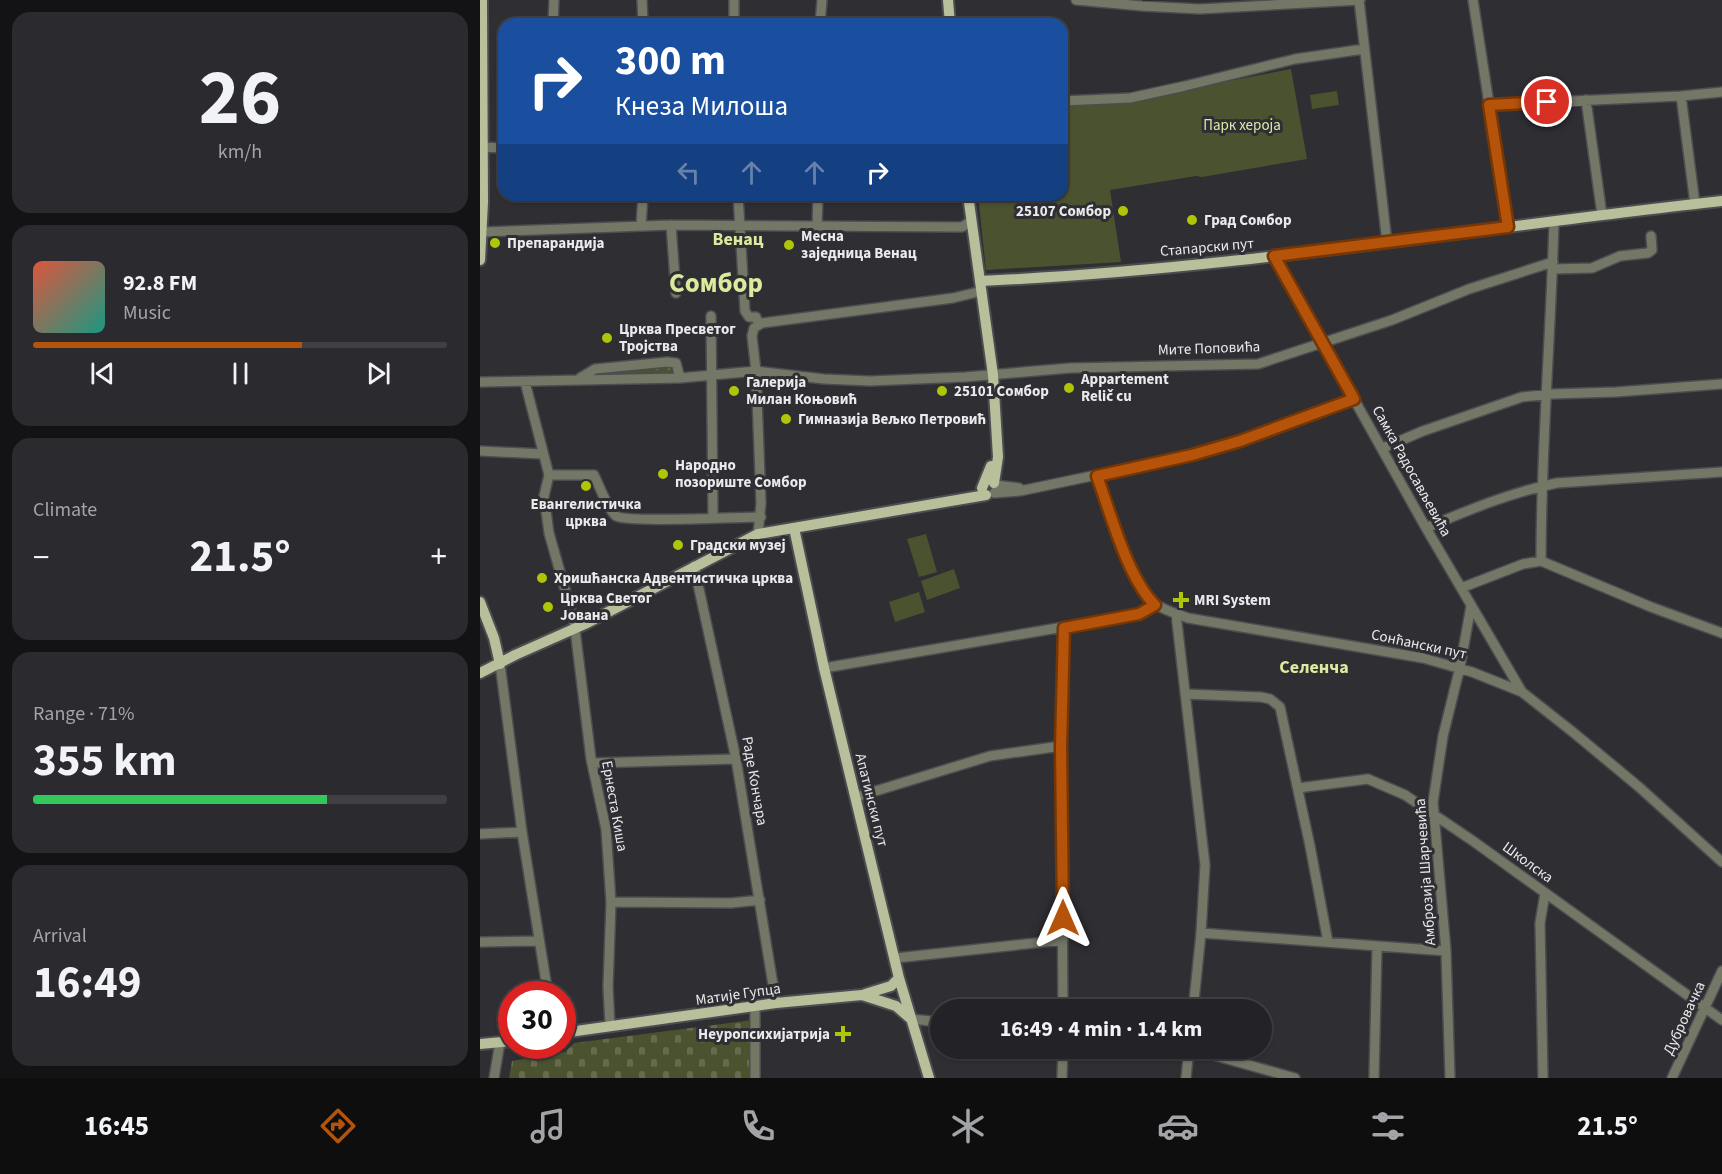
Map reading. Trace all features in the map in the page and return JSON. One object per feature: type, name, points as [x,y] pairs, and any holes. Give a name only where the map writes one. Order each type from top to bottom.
[{"type":"main road","points":[[480,260],[482,0]]},
{"type":"main road","points":[[948,0],[950,18]]},
{"type":"main road","points":[[480,674],[758,534],[949,501],[955,496],[990,488],[996,452],[993,375],[973,236],[967,224],[968,201]]},
{"type":"main road","name":"Стапарски пут","points":[[981,286],[1274,256],[1722,201]]},
{"type":"main road","name":"Апатински пут","points":[[794,528],[824,668],[899,978],[928,1078]]},
{"type":"main road","points":[[480,602],[494,638],[500,664]]},
{"type":"main road","points":[[862,994],[891,986],[899,978]]},
{"type":"main road","name":"Матије Гупца","points":[[576,1031],[776,1003],[862,994],[896,1006],[911,1019]]},
{"type":"main road","points":[[480,1044],[498,1042]]},
{"type":"street","points":[[552,18],[554,0]]},
{"type":"street","points":[[642,0],[643,18]]},
{"type":"street","points":[[734,0],[734,18]]},
{"type":"street","points":[[820,18],[822,0]]},
{"type":"street","points":[[1076,0],[1200,9],[1360,0],[1388,242]]},
{"type":"street","points":[[1473,0],[1508,227]]},
{"type":"street","points":[[1068,101],[1130,98],[1295,59],[1364,49]]},
{"type":"street","points":[[1489,105],[1722,92]]},
{"type":"street","points":[[1682,96],[1695,204]]},
{"type":"street","points":[[1586,100],[1602,215]]},
{"type":"street","points":[[482,147],[498,148]]},
{"type":"street","points":[[641,226],[643,201]]},
{"type":"street","points":[[738,201],[745,311],[749,317],[756,317],[756,326],[752,336],[756,371],[761,517],[758,534]]},
{"type":"street","points":[[817,227],[818,201]]},
{"type":"street","points":[[1541,561],[1541,486],[1554,221]]},
{"type":"street","points":[[482,232],[671,225],[817,227],[967,224]]},
{"type":"street","points":[[671,225],[676,293]]},
{"type":"street","name":"Мите Поповића","points":[[580,378],[680,378],[756,371],[824,379],[870,381],[993,375],[1070,368],[1258,364],[1392,320],[1469,290],[1553,266],[1592,268],[1620,256],[1648,252],[1652,250],[1651,236]]},
{"type":"street","name":"Самка Радосављевића","points":[[1274,256],[1426,528],[1522,692]]},
{"type":"street","points":[[756,326],[953,298],[981,286]]},
{"type":"street","points":[[711,316],[713,517]]},
{"type":"street","points":[[480,382],[580,378],[595,369],[667,362],[676,363],[680,378]]},
{"type":"street","points":[[525,382],[549,475],[594,475],[611,510],[620,518],[674,520],[761,517]]},
{"type":"street","points":[[1383,448],[1423,431],[1522,397],[1722,384]]},
{"type":"street","points":[[990,488],[1027,490],[1192,455],[1240,441],[1354,399]]},
{"type":"street","points":[[480,451],[543,454]]},
{"type":"street","points":[[1426,528],[1464,512],[1541,486],[1722,472]]},
{"type":"street","name":"Ернеста Киша","points":[[549,475],[544,496],[549,533],[574,628],[592,763],[606,829],[611,902],[610,1026]]},
{"type":"street","points":[[824,668],[1139,614],[1155,605],[1146,595],[1130,564],[1097,476]]},
{"type":"street","points":[[1461,588],[1523,564],[1541,561],[1651,607],[1722,633]]},
{"type":"street","name":"Раде Кончара","points":[[694,566],[736,759],[776,1003]]},
{"type":"street","name":"Сонћански пут","points":[[1155,605],[1198,620],[1423,658],[1460,667],[1522,692],[1631,780],[1722,862]]},
{"type":"street","points":[[1460,667],[1471,606]]},
{"type":"street","points":[[1176,614],[1200,807],[1204,865],[1201,933],[1194,999]]},
{"type":"street","points":[[1063,999],[1061,746],[1064,628]]},
{"type":"street","points":[[500,664],[522,832],[546,981]]},
{"type":"street","name":"Амброзија Шарчевића","points":[[1450,1078],[1446,951],[1433,802],[1443,736],[1460,667]]},
{"type":"street","points":[[1185,694],[1261,697],[1275,702],[1280,707],[1299,788],[1328,942]]},
{"type":"street","points":[[856,797],[990,756],[1061,746]]},
{"type":"street","points":[[592,763],[736,759]]},
{"type":"street","name":"Школска","points":[[1299,788],[1368,779],[1405,795],[1434,813],[1722,1020]]},
{"type":"street","points":[[480,834],[522,832]]},
{"type":"street","points":[[1543,1078],[1540,923],[1545,893]]},
{"type":"street","points":[[611,902],[731,903],[760,900]]},
{"type":"street","points":[[1201,933],[1446,951]]},
{"type":"street","points":[[896,958],[1063,940]]},
{"type":"street","points":[[480,942],[538,941]]},
{"type":"street","points":[[1374,1078],[1377,946]]},
{"type":"street","name":"Дубровачка","points":[[1672,1078],[1722,972]]},
{"type":"street","points":[[755,1006],[755,1078]]},
{"type":"street","points":[[911,1019],[930,1021]]},
{"type":"street","points":[[494,1078],[500,1059]]},
{"type":"street","points":[[1062,1078],[1063,1059]]},
{"type":"street","points":[[1186,1078],[1188,1059]]},
{"type":"street","points":[[1226,1059],[1295,1078]]},
{"type":"green space","name":"Парк хероја","points":[[1291,69],[1307,159],[1110,190],[1121,262],[986,270],[979,201],[1068,201],[1068,105],[1125,101]]},
{"type":"green space","points":[[1337,91],[1339,105],[1312,109],[1310,95]]},
{"type":"green space","points":[[671,364],[675,370],[671,375],[596,374],[597,371]]},
{"type":"green space","points":[[926,534],[937,572],[919,577],[907,539]]},
{"type":"green space","points":[[954,569],[960,588],[927,600],[921,581]]},
{"type":"green space","points":[[919,592],[925,612],[895,622],[889,602]]},
{"type":"green space","points":[[753,1020],[752,1078],[509,1078],[512,1061],[576,1059],[576,1043]]},
{"type":"place","name":"25107 Сомбор","points":[[1123,211]]},
{"type":"place","name":"Град Сомбор","points":[[1192,220]]},
{"type":"place","name":"Препарандија","points":[[495,243]]},
{"type":"place","name":"Месна заједница Венац","points":[[789,245]]},
{"type":"place","name":"Црква Пресветог Тројства","points":[[607,338]]},
{"type":"place","name":"Appartement Relič cu","points":[[1069,388]]},
{"type":"place","name":"Галерија Милан Коњовић","points":[[734,391]]},
{"type":"place","name":"25101 Сомбор","points":[[942,391]]},
{"type":"place","name":"Гимназија Вељко Петровић","points":[[786,419]]},
{"type":"place","name":"Народно позориште Сомбор","points":[[663,474]]},
{"type":"place","name":"Евангелистичка црква","points":[[586,486]]},
{"type":"place","name":"Градски музеј","points":[[678,545]]},
{"type":"place","name":"Хришћанска Адвентистичка црква","points":[[542,578]]},
{"type":"place","name":"MRI System","points":[[1181,600]]},
{"type":"place","name":"Црква Светог Јована","points":[[548,607]]},
{"type":"place","name":"Неуропсихијатрија","points":[[843,1034]]},
{"type":"district","name":"Венац","points":[[738,239]]},
{"type":"district","name":"Сомбор","points":[[716,283]]},
{"type":"district","name":"Селенча","points":[[1314,667]]},
{"type":"route","points":[[1063,918],[1061,746],[1064,628],[1139,614],[1155,605],[1146,595],[1130,564],[1097,476],[1192,455],[1240,441],[1354,399],[1274,256],[1322,252],[1508,227],[1489,105],[1547,102]]}]
